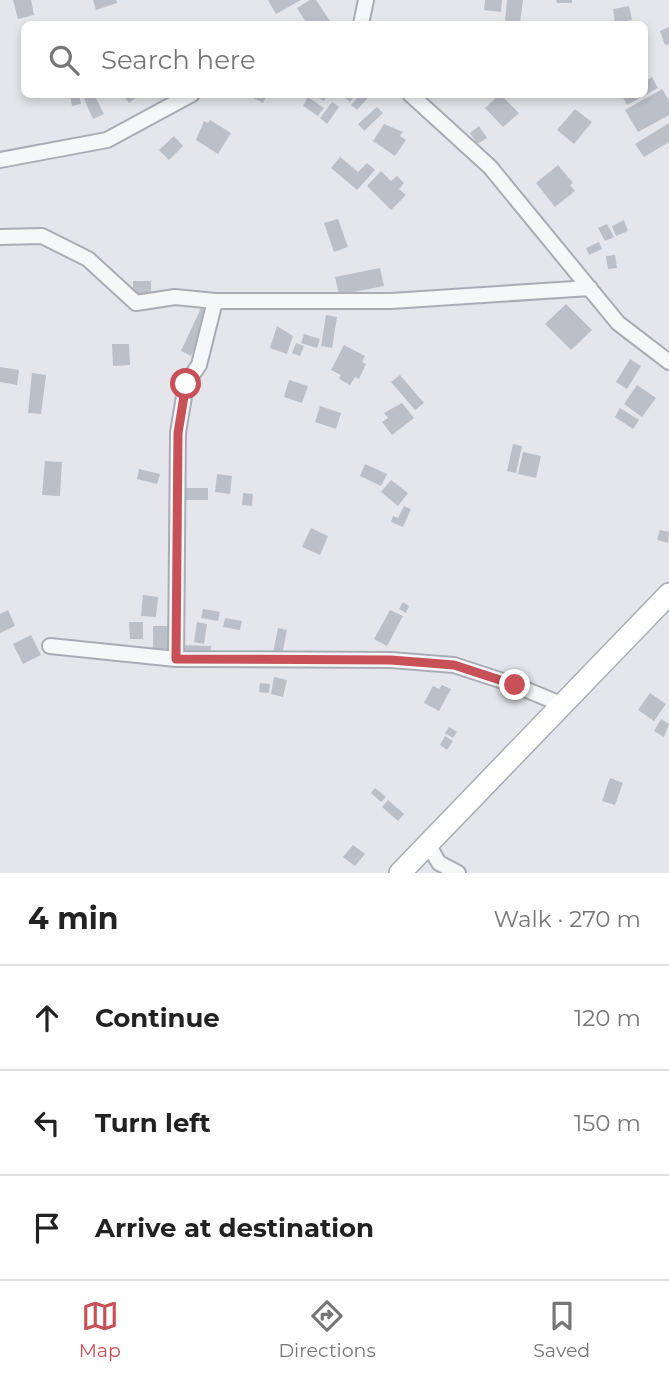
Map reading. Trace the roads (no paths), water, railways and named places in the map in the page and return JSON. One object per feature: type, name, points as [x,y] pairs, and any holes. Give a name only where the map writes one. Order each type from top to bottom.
[{"type":"street","points":[[362,21],[366,0]]},
{"type":"street","points":[[0,160],[107,140],[185,98]]},
{"type":"street","points":[[414,98],[490,167],[618,323],[669,362]]},
{"type":"street","points":[[0,237],[42,236],[88,259],[136,303],[175,297],[215,300],[391,301],[590,288]]},
{"type":"street","points":[[176,659],[178,433],[186,384],[199,365],[215,300]]},
{"type":"street","points":[[400,873],[429,846],[669,594]]},
{"type":"street","points":[[50,646],[176,659],[391,660],[454,665],[515,685],[563,705]]},
{"type":"street","points":[[429,846],[439,863],[458,873]]}]
